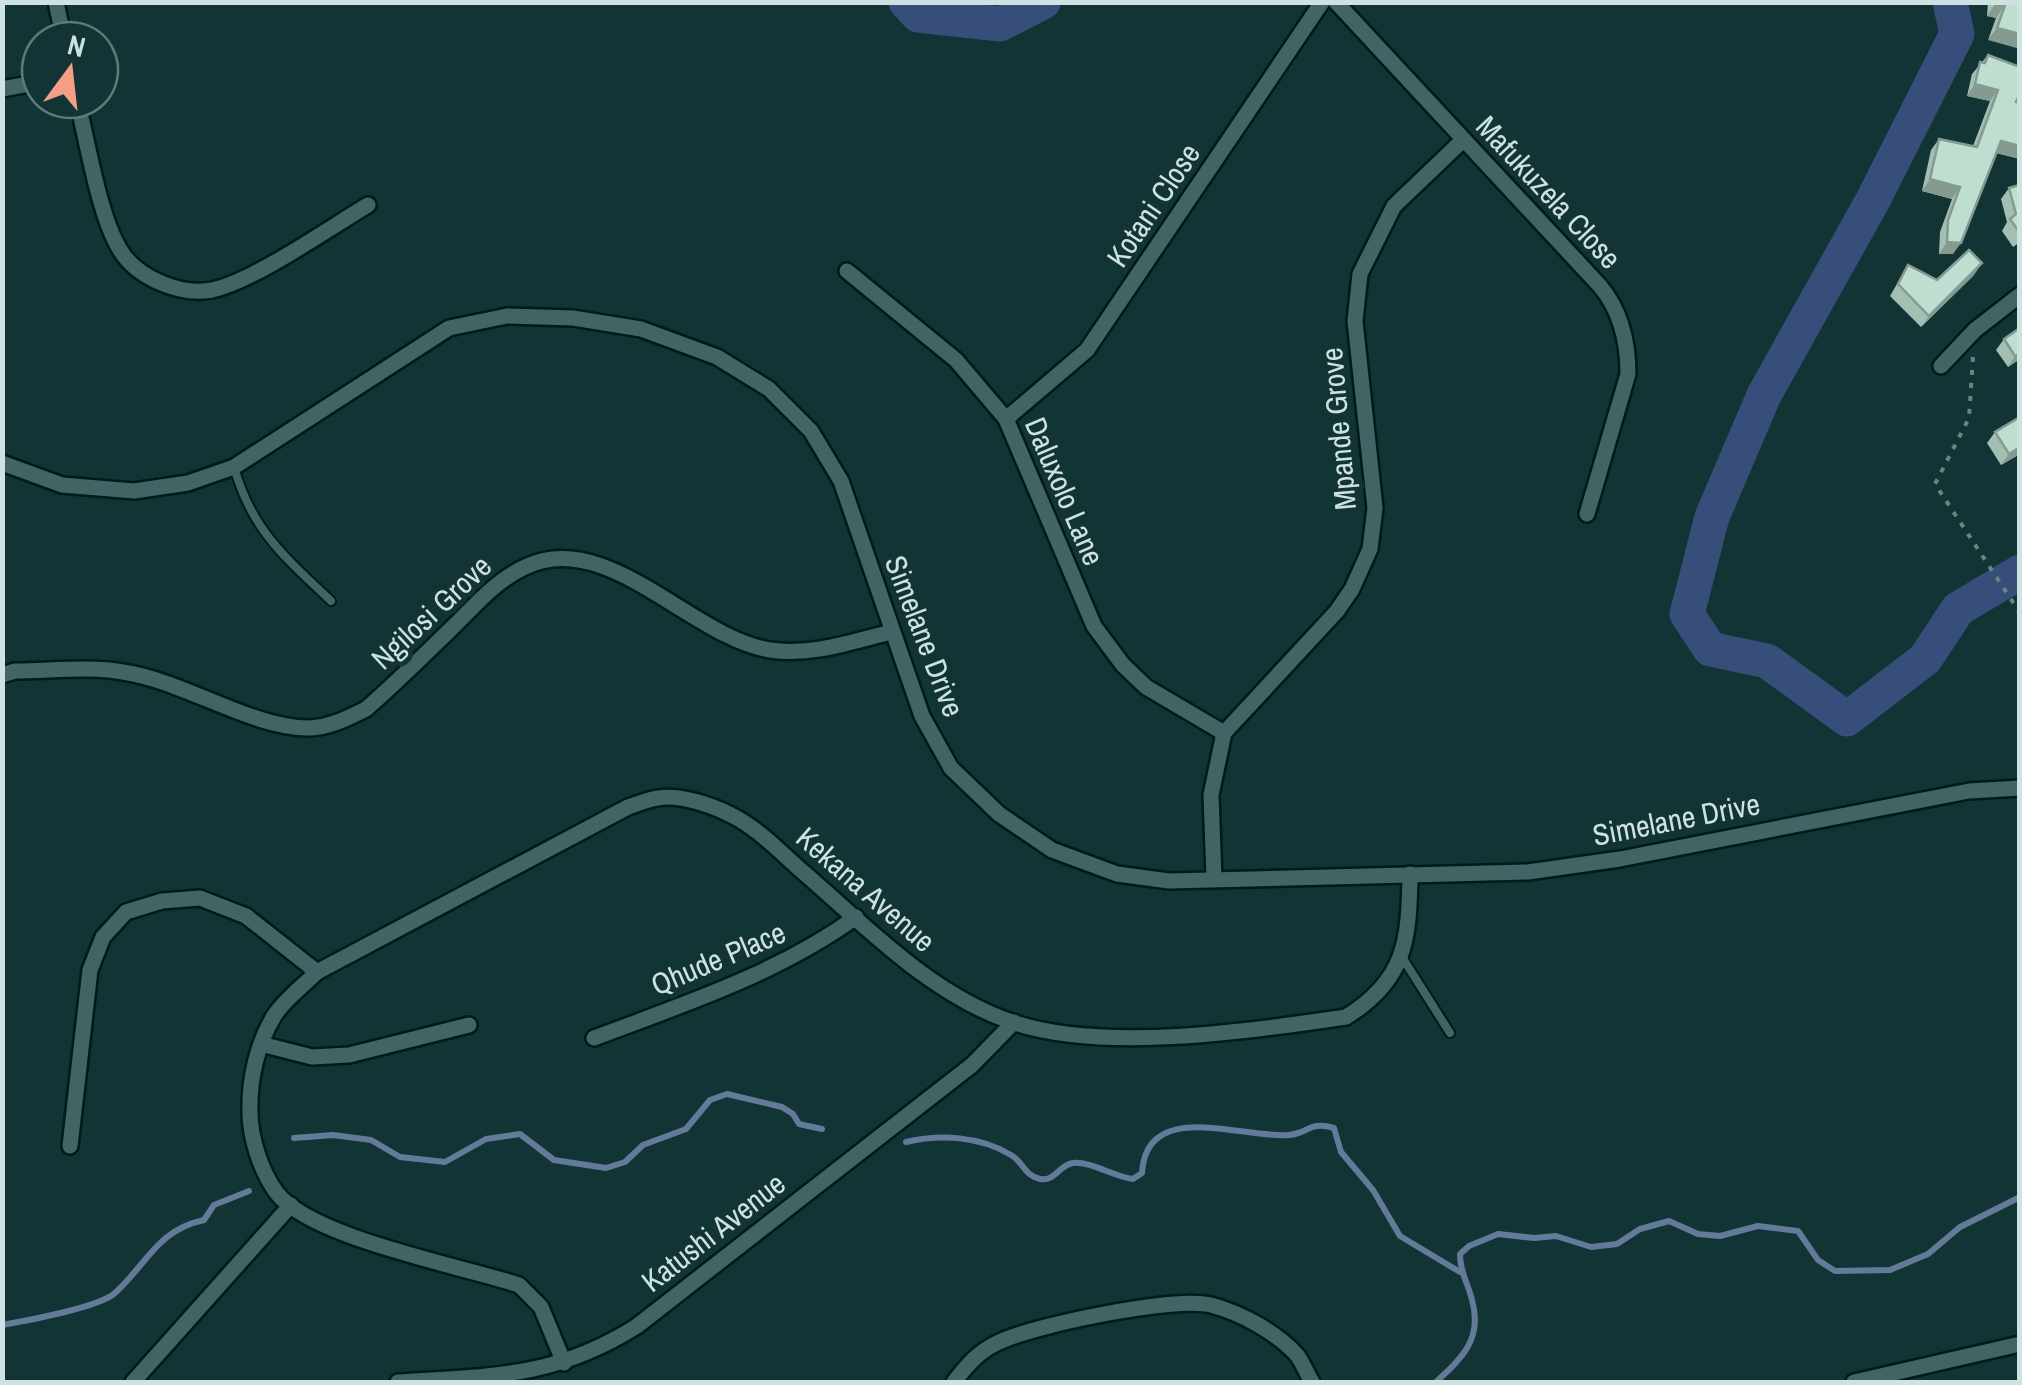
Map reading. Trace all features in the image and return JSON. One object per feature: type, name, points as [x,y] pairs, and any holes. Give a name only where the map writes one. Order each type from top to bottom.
[{"type":"street","name":"Kotani Close","points":[[1006,419],[1087,350],[1322,2]]},
{"type":"street","name":"Mafukuzela Close","points":[[1336,2],[1600,286],[1618,314],[1628,355],[1628,374],[1587,514]]},
{"type":"street","points":[[82,120],[118,248],[136,270],[182,289],[212,290],[254,273],[368,206]]},
{"type":"street","name":"Mpande Grove","points":[[1224,733],[1338,611],[1370,549],[1375,508],[1356,322],[1360,274],[1394,206],[1463,140]]},
{"type":"street","name":"Daluxolo Lane","points":[[848,271],[956,360],[1006,419],[1094,626],[1123,666],[1146,686],[1224,733]]},
{"type":"street","points":[[1942,366],[1975,330],[2020,295]]},
{"type":"street","name":"Simelane Drive","points":[[2,463],[62,485],[134,491],[188,483],[234,467],[449,328],[507,316],[573,318],[641,330],[717,357],[769,389],[810,431],[841,480],[922,716],[951,768],[999,814],[1052,850],[1118,874],[1169,880],[1528,872],[1620,860],[1969,790],[2020,788]]},
{"type":"street","name":"Ngilosi Grove","points":[[2,675],[15,671],[121,671],[168,682],[280,726],[312,728],[366,708],[500,582],[530,564],[568,558],[614,570],[726,636],[770,650],[819,650],[890,632]]},
{"type":"street","points":[[1214,878],[1210,795],[1224,733]]},
{"type":"street","name":"Kekana Avenue","points":[[564,1364],[542,1307],[519,1285],[328,1226],[291,1206],[277,1193],[261,1163],[250,1122],[249,1089],[261,1044],[275,1014],[317,972],[628,807],[660,797],[690,801],[732,815],[927,977],[969,1004],[1014,1022],[1091,1035],[1165,1035],[1346,1017],[1368,1004],[1390,980],[1402,958],[1409,926],[1410,874]]},
{"type":"street","points":[[70,1146],[90,970],[103,937],[126,912],[162,901],[200,898],[246,916],[317,972]]},
{"type":"street","name":"Qhude Place","points":[[594,1038],[774,968],[815,947],[856,917]]},
{"type":"street","name":"Katushi Avenue","points":[[398,1382],[521,1374],[564,1364],[602,1348],[637,1326],[972,1064],[1014,1022]]},
{"type":"street","points":[[261,1044],[312,1058],[349,1056],[469,1026]]},
{"type":"street","points":[[133,1382],[291,1206]]},
{"type":"street","points":[[954,1382],[971,1360],[998,1342],[1038,1329],[1176,1302],[1208,1304],[1242,1315],[1298,1356],[1312,1382]]},
{"type":"street","points":[[1854,1382],[2020,1344]]},
{"type":"lane","points":[[234,467],[254,519],[273,545],[331,601]]},
{"type":"lane","points":[[1402,958],[1450,1033]]},
{"type":"path","points":[[1975,330],[1969,418],[1935,484],[2020,613]]},
{"type":"building","points":[[1996,2],[2020,2],[2020,34],[1997,28],[2005,5]]},
{"type":"building","points":[[1988,55],[2020,67],[2016,102],[2020,103],[2020,146],[2001,141],[1961,243],[1947,242],[1948,220],[1960,187],[1930,179],[1939,139],[1977,147],[1998,90],[1975,84],[1980,62],[1985,63]]},
{"type":"building","points":[[2020,185],[2020,233],[2010,219],[2016,214],[2009,188]]},
{"type":"building","points":[[1969,250],[1982,263],[1929,316],[1898,284],[1908,265],[1937,280]]},
{"type":"building","points":[[2020,328],[2020,353],[2015,356],[2004,339]]},
{"type":"building","points":[[2020,417],[2020,447],[2009,454],[1995,432]]},
{"type":"waterway","points":[[906,2],[918,15],[1000,24],[1043,2]]},
{"type":"waterway","points":[[1950,2],[1957,34],[1873,200],[1764,395],[1712,517],[1687,614],[1710,649],[1767,661],[1847,719],[1925,659],[1958,609],[2020,572]]},
{"type":"waterway","points":[[294,1138],[333,1135],[371,1140],[400,1157],[445,1162],[486,1139],[520,1134],[554,1160],[606,1168],[625,1162],[643,1145],[686,1129],[710,1100],[727,1094],[782,1107],[799,1124],[822,1129]]},
{"type":"waterway","points":[[906,1142],[932,1138],[973,1140],[1011,1155],[1040,1179],[1050,1178],[1073,1163],[1133,1179],[1142,1173],[1148,1150],[1160,1136],[1178,1129],[1200,1127],[1289,1135],[1314,1127],[1334,1128],[1341,1152],[1373,1190],[1400,1236],[1460,1272]]},
{"type":"waterway","points":[[2,1325],[62,1313],[107,1298],[164,1240],[204,1220],[214,1205],[249,1191]]},
{"type":"waterway","points":[[1436,1382],[1462,1356],[1475,1326],[1460,1254],[1498,1234],[1556,1236],[1591,1247],[1617,1244],[1640,1229],[1669,1221],[1698,1234],[1720,1236],[1758,1226],[1798,1231],[1818,1260],[1835,1271],[1890,1270],[1928,1254],[1960,1227],[2020,1197]]}]
